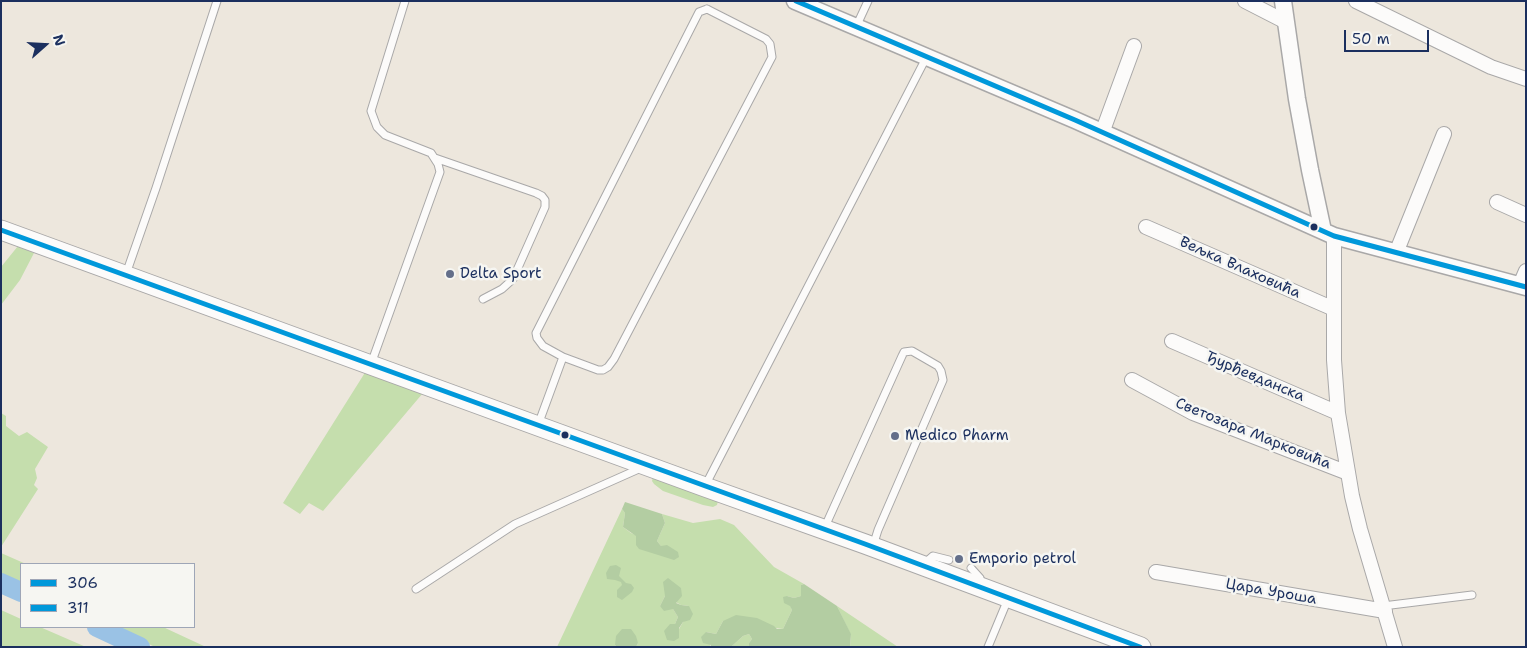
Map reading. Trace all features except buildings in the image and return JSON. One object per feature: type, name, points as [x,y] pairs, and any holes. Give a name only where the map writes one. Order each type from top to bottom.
[{"type":"main road","points":[[1,230],[873,547],[1141,647]]},
{"type":"street","points":[[796,1],[1329,233],[1396,253],[1524,281]]},
{"type":"street","points":[[1245,1],[1286,22]]},
{"type":"street","points":[[1283,1],[1308,161],[1329,233],[1338,413],[1348,473],[1360,529],[1395,647]]},
{"type":"street","points":[[1356,1],[1490,67],[1526,79]]},
{"type":"street","points":[[1102,133],[1134,46]]},
{"type":"street","points":[[1396,253],[1444,134]]},
{"type":"street","points":[[1497,202],[1526,215]]},
{"type":"street","name":"Вељка Влаховића","points":[[1146,227],[1334,309]]},
{"type":"street","name":"Ђурђевданска","points":[[1172,341],[1338,413]]},
{"type":"street","name":"Светозара Марковића","points":[[1132,380],[1193,413],[1348,473]]},
{"type":"street","name":"Цара Уроша","points":[[1156,572],[1384,608]]},
{"type":"lane","points":[[126,275],[217,1]]},
{"type":"lane","points":[[371,364],[440,172],[431,153],[385,135],[377,127],[370,111],[405,1]]},
{"type":"lane","points":[[856,27],[868,1]]},
{"type":"lane","points":[[707,9],[712,10],[766,40],[770,44],[772,57],[614,359],[608,367],[598,370],[563,357],[543,346],[536,333],[699,12],[707,9]]},
{"type":"lane","points":[[705,487],[926,57]]},
{"type":"lane","points":[[435,158],[542,196],[545,200],[545,207],[513,279],[502,289],[483,298]]},
{"type":"lane","points":[[824,530],[902,356],[904,352],[912,351],[938,366],[941,371],[942,380],[878,530],[873,547]]},
{"type":"lane","points":[[538,425],[563,357]]},
{"type":"lane","points":[[416,589],[515,524],[646,465]]},
{"type":"lane","points":[[922,565],[934,556],[948,560]]},
{"type":"lane","points":[[971,568],[980,578],[982,587]]},
{"type":"lane","points":[[1384,608],[1472,595]]},
{"type":"lane","points":[[988,647],[1008,597]]},
{"type":"green space","points":[[18,246],[34,253],[20,280],[1,305],[1,267]]},
{"type":"green space","points":[[366,371],[423,393],[323,511],[309,503],[300,514],[283,503]]},
{"type":"green space","points":[[1,413],[6,416],[6,426],[19,436],[27,432],[48,447],[35,469],[37,478],[34,485],[38,489],[1,547]]},
{"type":"green space","points":[[653,477],[718,501],[717,505],[713,507],[703,505],[663,491],[654,484],[652,481]]},
{"type":"green space","points":[[625,502],[662,514],[665,523],[657,541],[661,546],[667,545],[678,552],[679,557],[674,560],[639,549],[636,545],[636,536],[623,527],[625,513],[622,509]]},
{"type":"green space","points":[[622,509],[625,513],[623,527],[631,533],[661,546],[657,541],[665,523],[662,514],[693,523],[720,519],[734,525],[774,567],[804,584],[801,585],[801,596],[794,598],[787,596],[792,610],[783,629],[723,621],[716,634],[706,632],[711,647],[636,647],[638,643],[615,645],[617,647],[557,647]],"holes":[[[665,596],[681,605],[689,606],[679,629],[679,638],[675,624],[678,617],[673,609],[660,606]]]},
{"type":"green space","points":[[1,553],[24,563],[20,563],[20,584],[1,574]]},
{"type":"green space","points":[[616,565],[621,568],[619,576],[634,588],[622,600],[617,597],[617,590],[622,585],[621,582],[607,579],[606,573],[610,566]]},
{"type":"green space","points":[[668,578],[681,588],[682,596],[676,603],[689,606],[693,614],[690,620],[683,622],[679,628],[679,638],[674,641],[667,640],[664,631],[670,624],[675,624],[678,617],[673,609],[664,611],[660,606],[665,596],[663,582]]},
{"type":"green space","points":[[804,584],[837,606],[851,634],[850,647],[749,647],[752,639],[749,634],[743,636],[731,647],[711,647],[711,645],[703,643],[701,637],[706,632],[716,634],[723,621],[736,615],[757,618],[777,629],[783,629],[792,610],[790,606],[784,603],[783,597],[794,598],[801,596],[801,585]]},
{"type":"green space","points":[[837,606],[898,647],[850,647],[851,635]]},
{"type":"green space","points":[[1,610],[20,619],[20,628],[42,628],[86,647],[1,647]]},
{"type":"green space","points":[[115,628],[165,628],[206,647],[155,647]]},
{"type":"green space","points":[[622,629],[631,629],[638,643],[636,647],[617,647],[615,645],[616,636]]},
{"type":"green space","points":[[749,634],[752,639],[749,647],[731,647],[743,636]]},
{"type":"waterway","points":[[1,583],[20,592]]},
{"type":"waterway","points":[[99,628],[140,647]]},
{"type":"transit line","name":"311","points":[[796,1],[1075,120],[1334,236],[1526,287]]},
{"type":"transit line","name":"306","points":[[1,230],[865,544],[1140,647]]},
{"type":"place","name":"Delta Sport","points":[[450,274]]},
{"type":"place","name":"Medico Pharm","points":[[895,436]]},
{"type":"place","name":"Emporio petrol","points":[[959,559]]}]
